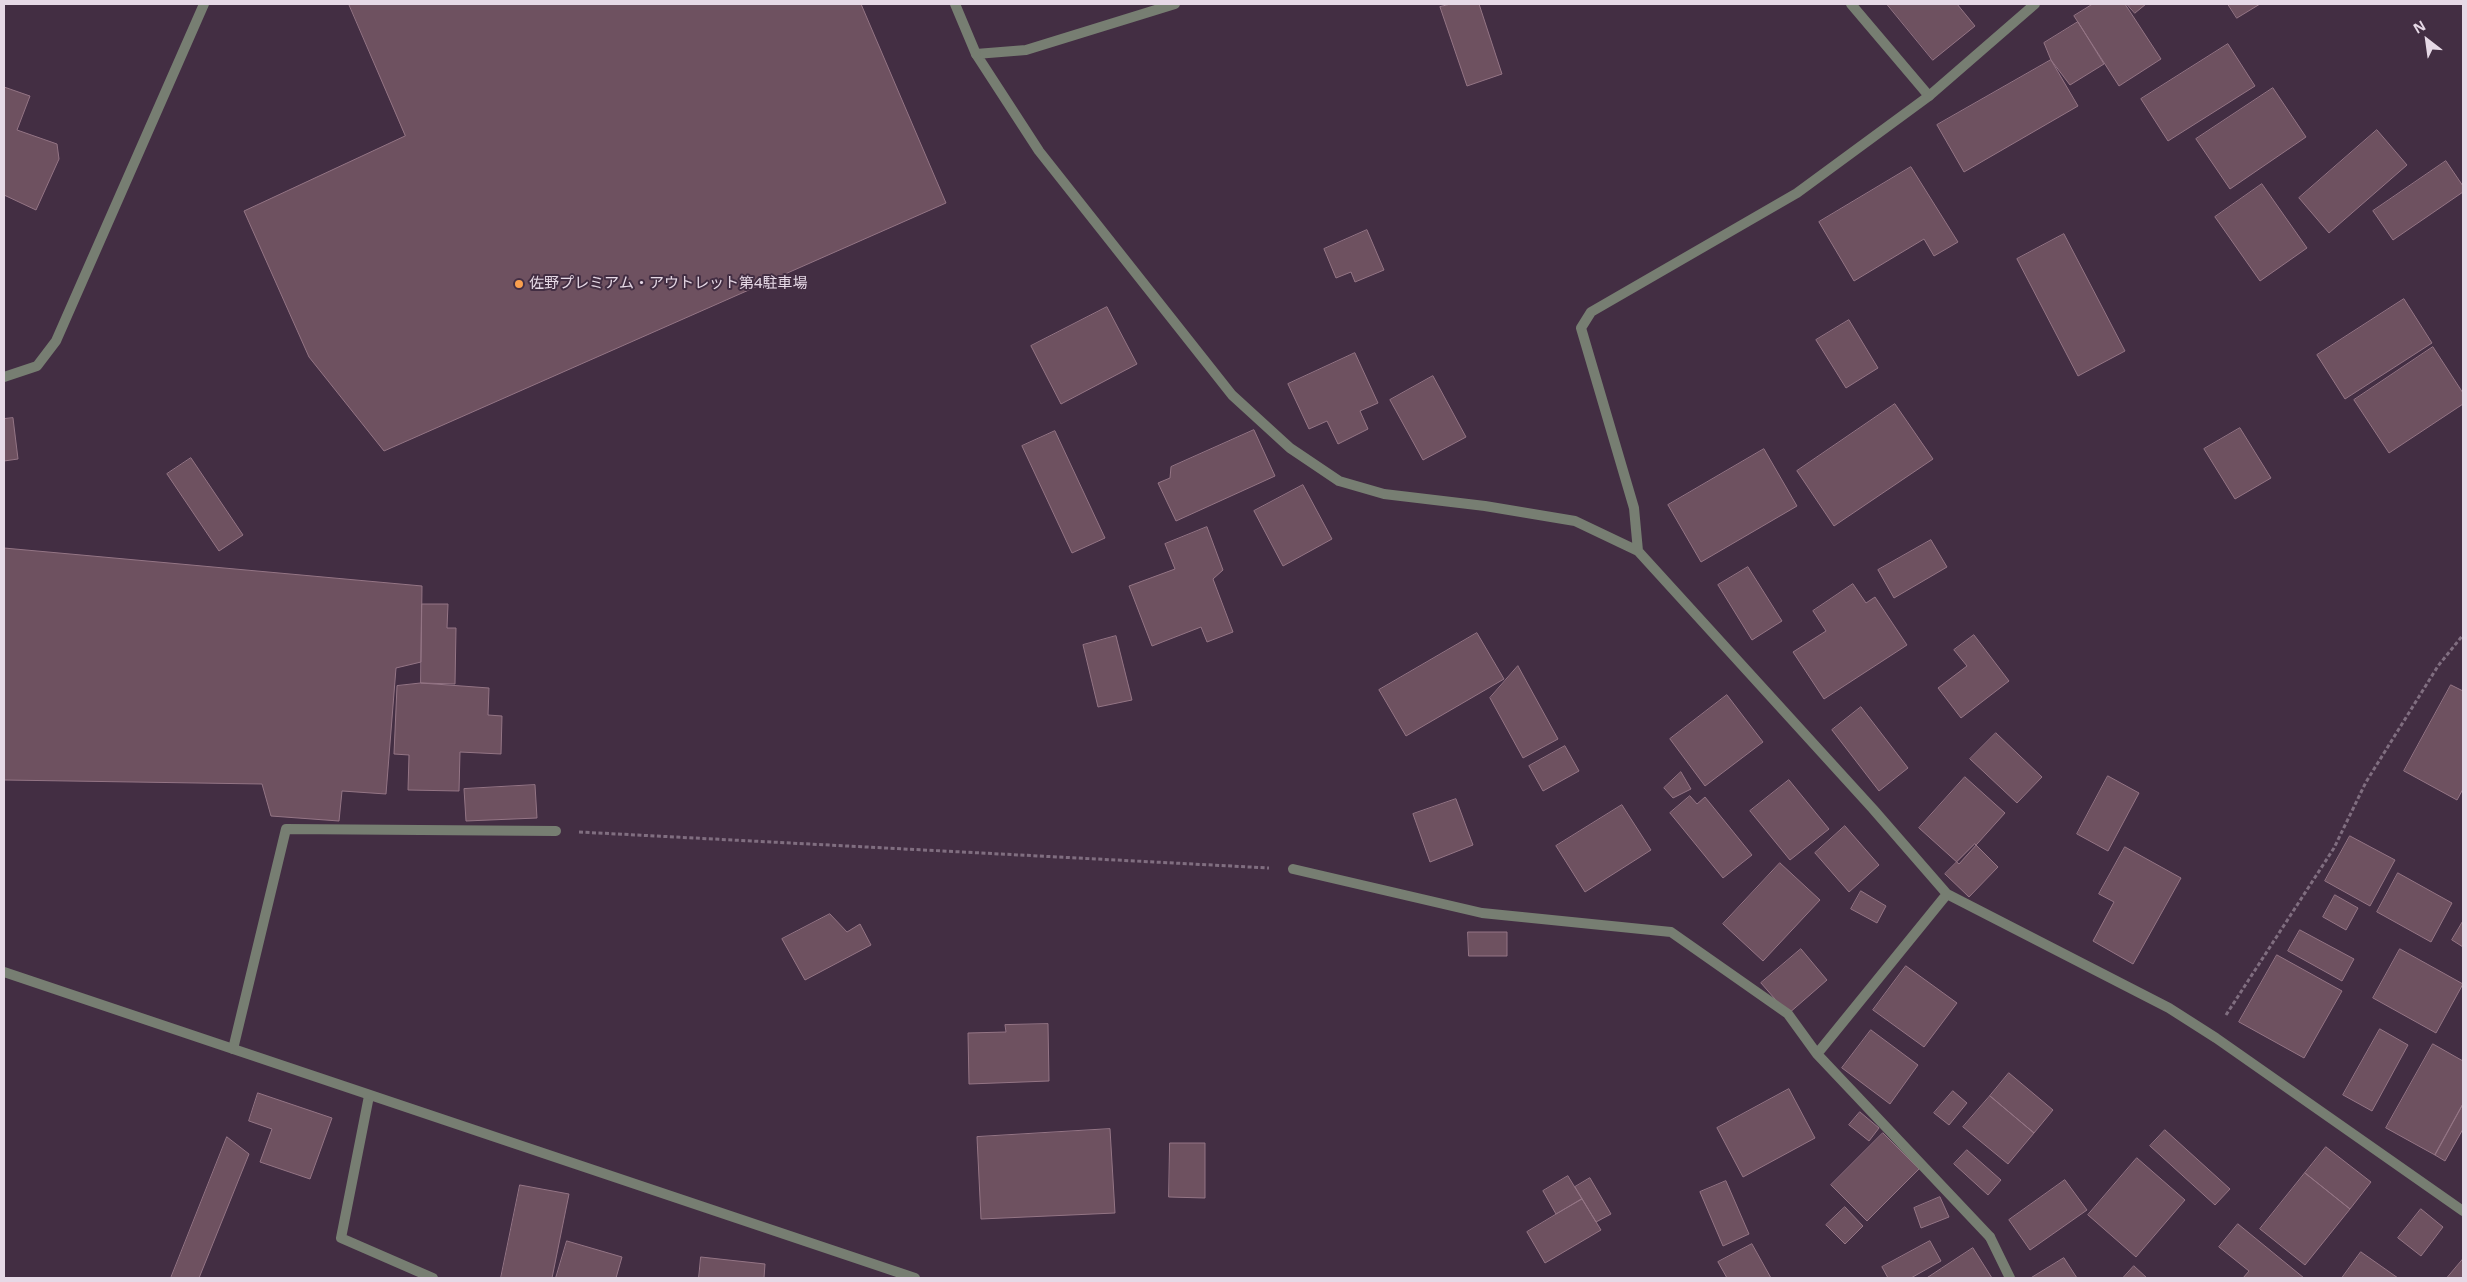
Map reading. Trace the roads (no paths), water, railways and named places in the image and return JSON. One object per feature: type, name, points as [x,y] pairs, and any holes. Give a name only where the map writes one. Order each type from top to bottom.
[{"type":"street","points":[[4,377],[37,366],[56,340],[204,4]]},
{"type":"street","points":[[955,4],[976,54],[1040,151],[1232,395],[1290,448],[1338,481],[1384,494],[1485,506],[1574,521],[1638,551],[1947,894],[2169,1008],[2216,1038],[2463,1212]]},
{"type":"street","points":[[976,54],[1026,50],[1175,4]]},
{"type":"street","points":[[1851,4],[1929,96]]},
{"type":"street","points":[[1638,551],[1634,508],[1581,328],[1591,312],[1797,193],[1929,96],[2035,4]]},
{"type":"street","points":[[233,1049],[286,829],[556,831]]},
{"type":"street","points":[[1293,869],[1482,913],[1671,932],[1788,1014],[1818,1054],[1990,1237],[2010,1278]]},
{"type":"street","points":[[1818,1054],[1947,894]]},
{"type":"street","points":[[4,972],[915,1278]]},
{"type":"street","points":[[369,1096],[341,1238],[433,1278]]},
{"type":"place","name":"佐野プレミアム・アウトレット第4駐車場","points":[[519,284]]}]
